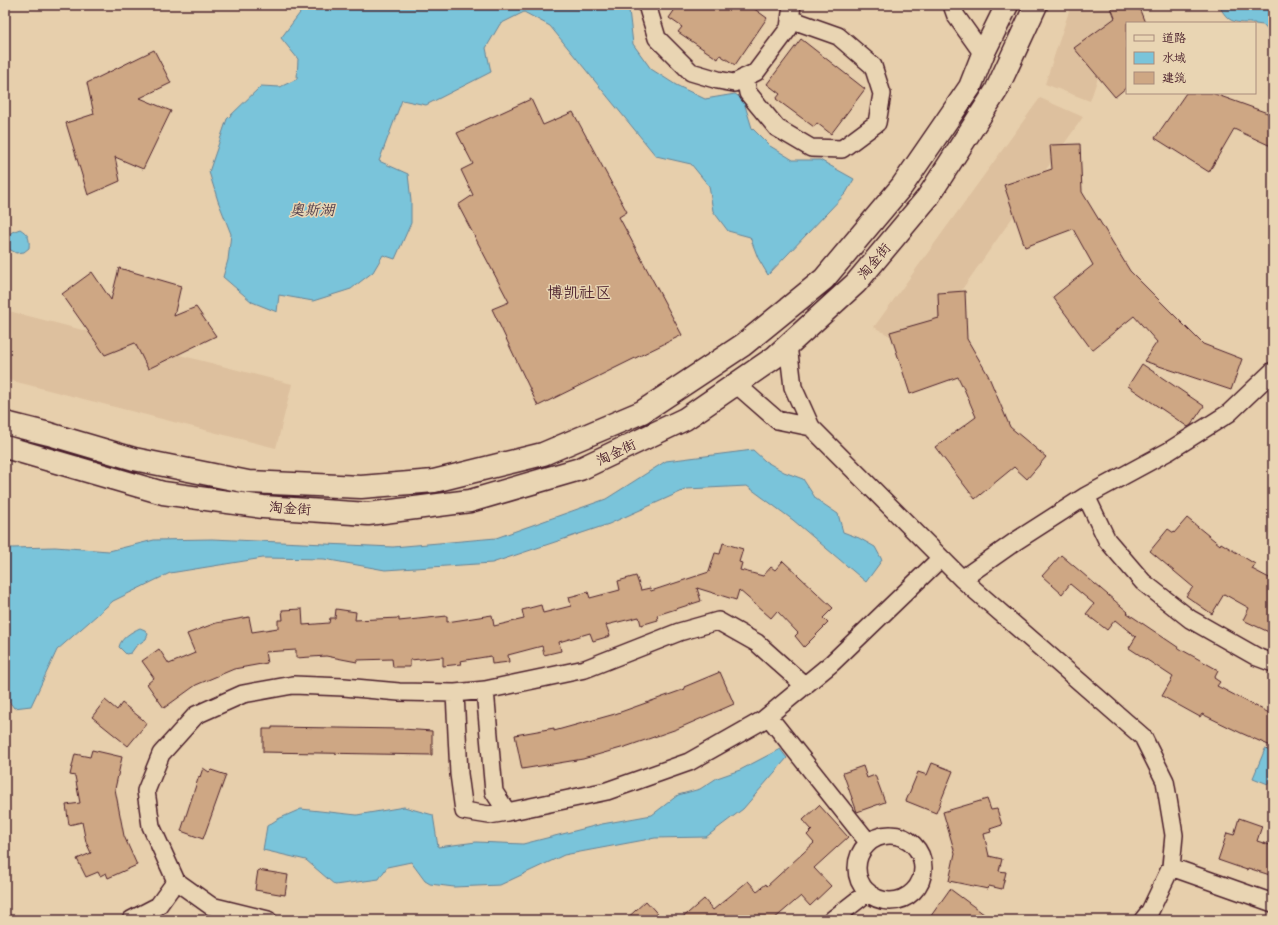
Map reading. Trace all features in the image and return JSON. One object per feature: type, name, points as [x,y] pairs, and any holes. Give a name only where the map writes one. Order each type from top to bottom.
[{"type":"street","points":[[646,5],[657,38],[691,72],[734,83],[745,77],[756,72],[789,28],[791,12],[838,36],[873,66],[882,94],[877,123],[842,150],[811,148],[777,128],[748,93],[745,77]]},
{"type":"street","points":[[952,5],[956,16],[983,54]]},
{"type":"street","name":"淘金街","points":[[5,423],[49,434],[134,459],[248,482],[361,487],[434,481],[543,454],[642,412],[743,345],[824,279],[902,186],[970,87],[983,54],[1007,5]]},
{"type":"street","name":"淘金街","points":[[5,447],[170,494],[263,506],[368,514],[470,501],[580,469],[685,418],[736,384],[775,357],[856,283],[928,197],[996,91],[1036,5]]},
{"type":"street","points":[[743,345],[758,368]]},
{"type":"street","points":[[788,345],[793,387],[811,427],[962,579],[1143,737],[1165,781],[1174,835],[1171,867],[1150,911],[1143,920]]},
{"type":"street","points":[[962,579],[1016,541],[1086,496],[1169,451],[1229,413],[1273,371]]},
{"type":"street","points":[[736,384],[777,420],[811,427]]},
{"type":"street","points":[[109,477],[114,453]]},
{"type":"street","points":[[1086,496],[1107,540],[1143,582],[1190,619],[1257,657],[1273,663]]},
{"type":"street","points":[[455,693],[459,774],[464,812],[489,815],[607,791],[689,762],[764,720],[832,664],[941,558]]},
{"type":"street","points":[[268,920],[212,906],[176,881],[151,826],[146,791],[161,754],[196,715],[243,694],[293,685],[344,687],[399,692],[455,693],[485,690],[585,669],[679,632],[718,621],[757,643],[805,686]]},
{"type":"street","points":[[485,690],[494,792],[507,812]]},
{"type":"street","points":[[768,716],[868,842]]},
{"type":"street","points":[[888,834],[909,840],[916,847],[921,857],[923,867],[922,878],[910,895],[900,900],[889,901],[878,898],[868,892],[861,884],[857,873],[857,862],[861,851],[868,842],[888,834]]},
{"type":"street","points":[[1171,867],[1273,903]]},
{"type":"street","points":[[131,920],[158,906],[176,881]]},
{"type":"street","points":[[832,920],[868,892]]},
{"type":"shaded area","points":[[1071,5],[1123,5],[1090,101],[1045,84]]},
{"type":"shaded area","points":[[1040,98],[1083,117],[918,352],[874,327]]},
{"type":"shaded area","points":[[5,310],[292,384],[276,448],[5,379]]},
{"type":"water","name":"奥斯湖","points":[[306,5],[626,5],[629,10],[633,44],[651,69],[676,85],[705,99],[735,94],[743,99],[752,128],[770,146],[793,160],[820,160],[854,179],[846,193],[768,275],[758,258],[750,237],[728,231],[713,211],[709,186],[691,164],[656,156],[550,26],[524,12],[500,24],[486,48],[491,72],[426,105],[402,100],[379,161],[408,174],[411,201],[411,223],[395,259],[383,255],[373,272],[351,289],[313,301],[279,295],[277,312],[252,302],[223,277],[228,260],[231,234],[218,201],[209,172],[227,119],[261,86],[280,87],[297,79],[298,59],[281,38]]},
{"type":"water","points":[[1219,5],[1273,5],[1273,36],[1263,25],[1256,24],[1256,22],[1233,21],[1229,19]]},
{"type":"water","points":[[20,229],[28,237],[29,248],[24,252],[16,253],[9,249],[7,236]]},
{"type":"water","points":[[753,450],[765,461],[784,472],[803,479],[816,499],[838,514],[843,532],[859,538],[875,547],[882,560],[866,582],[793,520],[747,486],[687,489],[609,524],[492,563],[385,570],[324,559],[263,558],[170,573],[113,601],[57,650],[31,706],[14,708],[5,696],[5,544],[11,548],[55,547],[109,551],[154,540],[212,539],[393,547],[496,538],[606,499],[666,461]]},
{"type":"water","points":[[140,628],[145,630],[148,634],[146,639],[136,646],[131,653],[126,654],[119,647],[120,644],[133,631]]},
{"type":"water","points":[[780,749],[787,758],[743,809],[706,837],[655,838],[564,855],[500,885],[454,887],[430,884],[425,881],[411,862],[387,867],[379,879],[335,885],[306,860],[263,850],[267,826],[278,819],[301,809],[357,815],[404,807],[433,815],[438,847],[476,842],[523,844],[602,824],[652,815],[678,795],[700,789],[717,778],[740,770]]},
{"type":"water","points":[[1265,749],[1273,752],[1273,772],[1268,784],[1253,778]]},
{"type":"building","points":[[678,5],[749,5],[767,18],[735,65],[720,55],[718,59],[678,32],[682,27],[669,18]]},
{"type":"building","points":[[1110,5],[1138,5],[1145,22],[1126,22],[1126,88],[1115,97],[1074,48],[1115,18]]},
{"type":"building","points":[[801,39],[865,89],[831,134],[817,123],[814,127],[776,99],[780,94],[767,84]]},
{"type":"building","points":[[154,50],[171,83],[140,98],[171,111],[143,169],[115,157],[120,181],[88,195],[66,123],[94,114],[87,83]]},
{"type":"building","points":[[1185,94],[1215,94],[1273,115],[1273,147],[1234,129],[1209,172],[1155,138]]},
{"type":"building","points":[[531,99],[543,125],[573,112],[627,212],[619,217],[682,335],[538,406],[492,309],[509,302],[458,205],[473,195],[461,170],[473,164],[457,133]]},
{"type":"building","points":[[1080,144],[1082,192],[1130,271],[1203,344],[1242,359],[1231,390],[1144,361],[1157,342],[1134,316],[1092,350],[1053,297],[1093,265],[1073,229],[1025,247],[1004,185],[1052,169],[1050,145]]},
{"type":"building","points":[[119,268],[181,286],[174,316],[196,307],[216,336],[148,369],[135,343],[105,355],[62,294],[92,272],[111,300]]},
{"type":"building","points":[[965,291],[967,339],[988,375],[1010,427],[1046,457],[1027,479],[1014,467],[975,499],[935,447],[976,417],[958,377],[910,394],[890,332],[939,318],[938,293]]},
{"type":"building","points":[[1142,364],[1204,406],[1191,425],[1188,427],[1128,386]]},
{"type":"building","points":[[1187,518],[1220,545],[1221,543],[1255,564],[1252,569],[1273,580],[1273,634],[1243,620],[1249,608],[1224,594],[1212,614],[1186,596],[1193,587],[1150,551],[1168,529],[1174,533]]},
{"type":"building","points":[[723,543],[743,549],[739,562],[742,563],[740,570],[763,576],[771,567],[775,570],[783,561],[833,608],[823,618],[828,623],[804,647],[795,636],[798,633],[777,611],[771,618],[739,590],[736,600],[697,588],[701,601],[657,615],[658,620],[641,625],[639,617],[606,625],[610,636],[593,641],[590,633],[559,642],[561,651],[544,655],[542,646],[508,655],[509,662],[492,664],[491,656],[460,661],[461,664],[443,666],[443,657],[410,660],[410,667],[393,667],[392,659],[357,660],[357,662],[326,656],[296,658],[296,650],[265,652],[267,663],[234,669],[196,685],[164,708],[147,684],[154,678],[142,661],[159,649],[169,664],[195,653],[187,634],[216,623],[249,617],[252,632],[278,628],[278,620],[283,620],[282,610],[302,609],[303,625],[329,623],[330,618],[335,618],[336,609],[356,612],[355,620],[399,618],[399,621],[447,616],[447,622],[492,615],[494,626],[524,619],[522,610],[541,605],[543,613],[571,606],[569,597],[588,592],[590,598],[620,590],[618,581],[636,576],[641,590],[650,588],[651,591],[709,572],[715,553],[720,554]]},
{"type":"building","points":[[1061,555],[1128,612],[1127,613],[1182,650],[1218,670],[1214,678],[1220,682],[1217,686],[1273,715],[1273,747],[1202,714],[1200,717],[1162,696],[1173,677],[1129,648],[1136,637],[1115,620],[1107,630],[1086,614],[1094,604],[1070,584],[1062,594],[1042,576]]},
{"type":"building","points":[[720,672],[734,704],[677,729],[628,746],[583,759],[522,769],[515,735],[554,728],[554,731],[615,714],[685,689],[684,687]]},
{"type":"building","points":[[105,700],[117,710],[122,703],[147,723],[128,746],[92,717]]},
{"type":"building","points":[[272,727],[402,729],[432,731],[432,755],[263,752],[263,729],[272,729]]},
{"type":"building","points":[[92,750],[122,757],[115,789],[124,836],[137,865],[108,878],[106,873],[100,876],[98,872],[86,877],[77,859],[91,853],[86,842],[82,822],[69,825],[66,805],[80,803],[75,776],[70,775],[75,754],[90,757]]},
{"type":"building","points":[[932,763],[953,771],[936,813],[906,801],[918,772],[927,775]]},
{"type":"building","points":[[863,766],[867,778],[875,775],[885,802],[857,812],[843,773]]},
{"type":"building","points":[[203,768],[209,772],[211,770],[226,775],[203,839],[181,831]]},
{"type":"building","points":[[987,799],[991,810],[997,809],[1002,825],[990,829],[991,832],[984,834],[989,856],[1002,859],[999,871],[1006,872],[1002,889],[989,886],[988,889],[949,881],[955,853],[943,812]]},
{"type":"building","points":[[819,805],[848,837],[814,868],[831,886],[810,906],[801,896],[773,920],[680,920],[704,899],[713,910],[748,881],[757,891],[766,884],[767,886],[814,843],[807,835],[812,830],[803,820]]},
{"type":"building","points":[[1239,818],[1262,826],[1257,841],[1273,846],[1273,876],[1248,868],[1247,870],[1218,860],[1227,833],[1234,835]]},
{"type":"building","points":[[258,870],[288,875],[285,895],[255,890]]},
{"type":"building","points":[[950,889],[992,920],[928,920]]},
{"type":"building","points":[[646,901],[663,920],[625,920]]},
{"type":"district","name":"博凯社区","points":[[579,292]]}]
